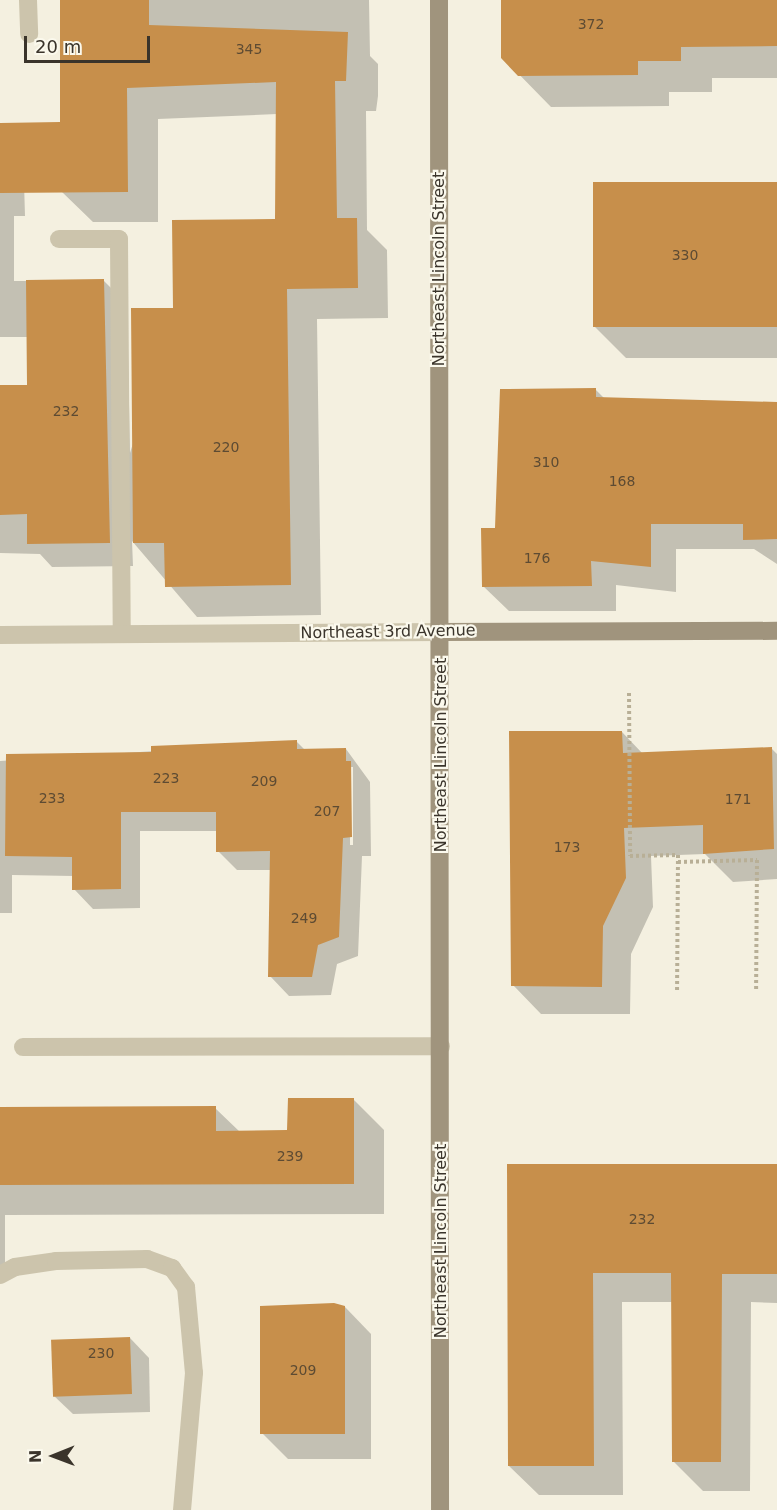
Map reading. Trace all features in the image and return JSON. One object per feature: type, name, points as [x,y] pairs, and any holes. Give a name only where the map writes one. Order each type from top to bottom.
[{"type":"street","points":[[28,0],[29,34]]},
{"type":"street","name":"Northeast Lincoln Street","points":[[439,0],[440,1510]]},
{"type":"street","points":[[58,239],[119,239],[122,634]]},
{"type":"street","name":"Northeast 3rd Avenue","points":[[0,635],[777,631]]},
{"type":"street","points":[[23,1047],[441,1046]]},
{"type":"street","points":[[0,1275],[15,1267],[56,1261],[147,1260],[172,1268],[186,1287],[194,1373],[182,1510]]},
{"type":"path","points":[[629,693],[630,856],[678,855],[677,993]]},
{"type":"path","points":[[678,862],[757,860],[756,992]]},
{"type":"building","points":[[60,0],[149,0],[149,25],[348,32],[346,81],[335,81],[337,218],[357,218],[358,288],[287,289],[291,585],[165,587],[164,543],[133,543],[131,308],[173,308],[172,220],[275,219],[276,82],[127,88],[128,192],[0,193],[0,123],[60,122]]},
{"type":"building","points":[[501,0],[777,0],[777,46],[681,47],[681,61],[638,61],[638,75],[518,76],[501,58]]},
{"type":"building","points":[[593,182],[777,182],[777,327],[593,327]]},
{"type":"building","points":[[104,279],[110,543],[27,544],[27,514],[0,515],[0,385],[27,385],[26,280]]},
{"type":"building","points":[[596,388],[596,397],[777,402],[777,539],[743,540],[743,524],[651,524],[651,567],[591,561],[592,586],[482,587],[481,528],[495,528],[500,389]]},
{"type":"building","points":[[509,731],[622,731],[623,753],[772,747],[774,849],[703,854],[703,825],[624,828],[626,878],[603,926],[602,987],[511,986]]},
{"type":"building","points":[[297,740],[297,749],[346,748],[346,761],[351,761],[352,837],[343,838],[339,937],[318,945],[312,977],[268,977],[270,851],[216,852],[216,812],[121,812],[121,889],[72,890],[72,857],[5,856],[6,754],[151,752],[151,746]]},
{"type":"building","points":[[288,1098],[354,1098],[354,1184],[0,1185],[0,1107],[216,1106],[216,1131],[287,1130]]},
{"type":"building","points":[[507,1164],[777,1164],[777,1274],[722,1274],[721,1462],[672,1462],[671,1273],[593,1273],[594,1466],[508,1466]]},
{"type":"building","points":[[334,1303],[345,1306],[345,1434],[260,1434],[260,1306]]},
{"type":"building","points":[[130,1337],[132,1394],[53,1397],[51,1340]]}]
